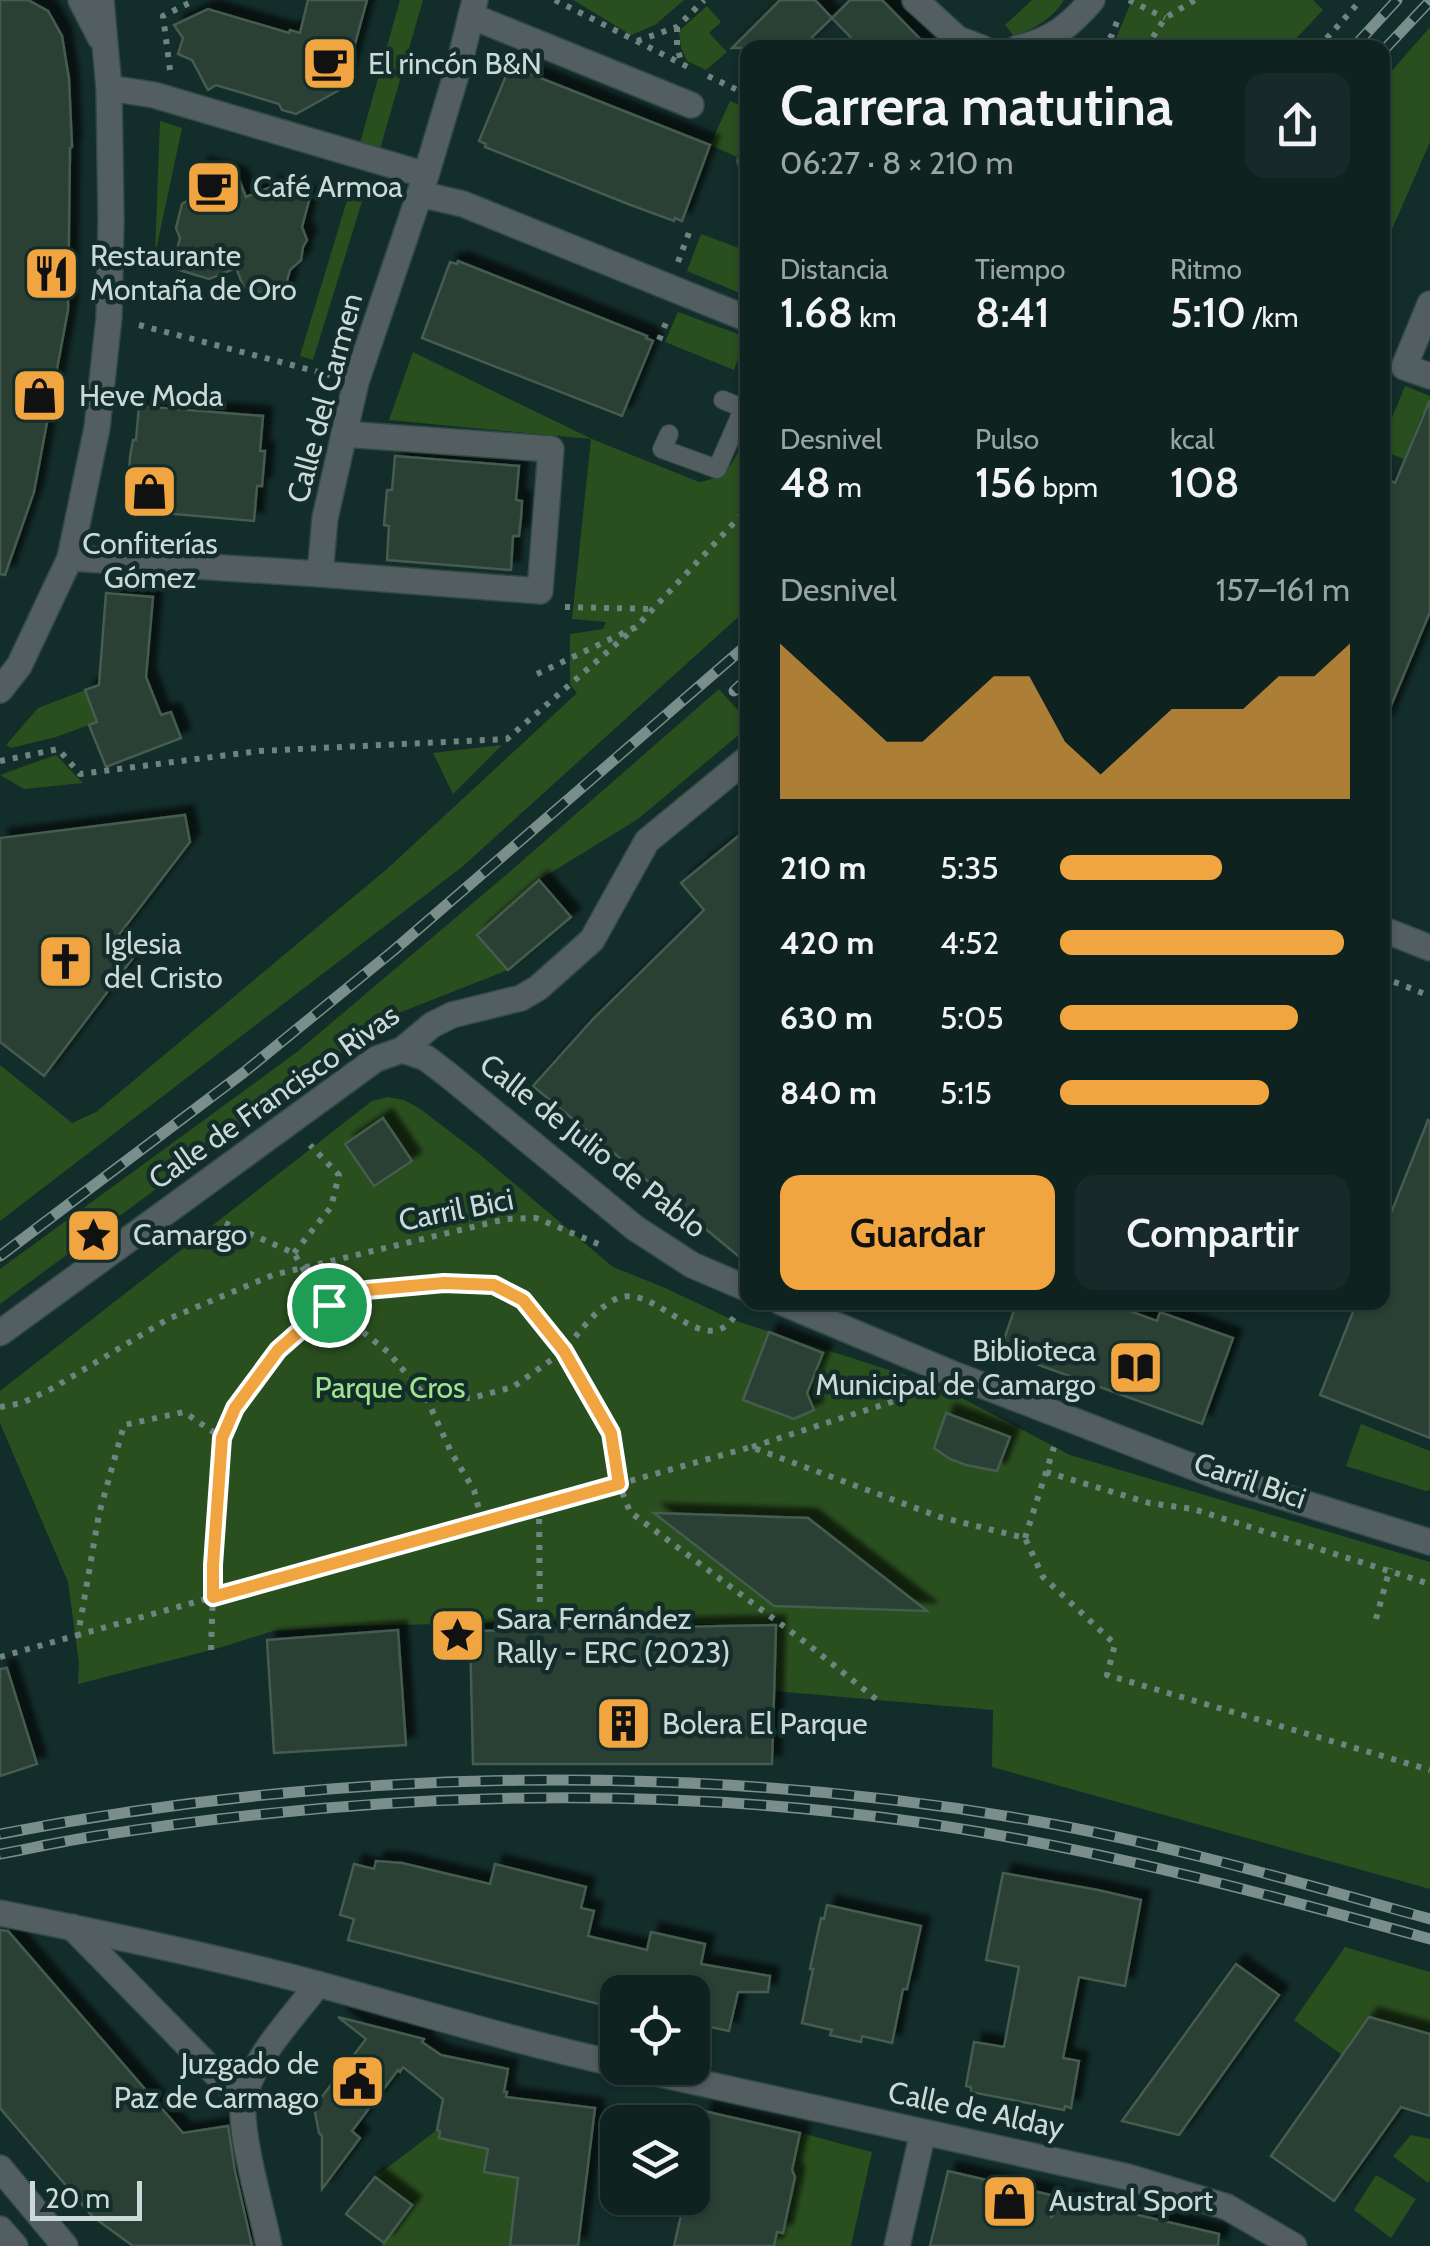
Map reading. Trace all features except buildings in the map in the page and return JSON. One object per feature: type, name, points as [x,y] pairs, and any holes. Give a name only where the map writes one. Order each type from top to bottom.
[{"type":"street","points":[[82,0],[104,46]]},
{"type":"street","points":[[0,690],[19,666],[70,558],[96,428],[109,317],[111,219],[109,88],[102,0]]},
{"type":"street","points":[[916,0],[961,40]]},
{"type":"street","points":[[1045,40],[1071,24],[1092,0]]},
{"type":"street","points":[[473,8],[691,106]]},
{"type":"street","name":"Calle del Carmen","points":[[320,574],[325,518],[356,382],[423,184],[460,65],[473,8]]},
{"type":"street","points":[[109,88],[174,100],[423,184],[462,204],[740,316]]},
{"type":"street","points":[[1430,304],[1404,366],[1430,376]]},
{"type":"street","points":[[70,558],[540,591],[551,448],[343,434]]},
{"type":"street","name":"Calle de Francisco Rivas","points":[[0,1333],[376,1059],[402,1050],[432,1025],[452,1015],[521,998],[538,988],[592,940],[647,841],[740,765]]},
{"type":"street","points":[[1390,932],[1430,948]]},
{"type":"street","name":"Calle de Julio de Pablo","points":[[402,1050],[426,1058],[636,1228],[740,1295]]},
{"type":"street","points":[[800,1310],[1222,1478],[1430,1542]]},
{"type":"street","points":[[0,1913],[318,1984],[600,2060]]},
{"type":"street","points":[[72,1927],[243,2097]]},
{"type":"street","points":[[269,2246],[248,2151],[243,2097],[274,2038],[318,1984]]},
{"type":"street","name":"Calle de Alday","points":[[710,2085],[1128,2176],[1227,2207],[1294,2246]]},
{"type":"street","points":[[897,2246],[922,2132]]},
{"type":"street","points":[[0,2168],[65,2246]]},
{"type":"street","points":[[0,2229],[15,2246]]},
{"type":"lane","points":[[723,400],[740,402]]},
{"type":"lane","points":[[669,434],[662,450],[716,469],[740,414]]},
{"type":"path","points":[[174,100],[163,16],[195,0]]},
{"type":"path","points":[[556,0],[740,92]]},
{"type":"path","points":[[636,41],[677,27],[704,0]]},
{"type":"path","points":[[1129,0],[1165,18]]},
{"type":"path","points":[[1151,40],[1165,18],[1195,0]]},
{"type":"path","points":[[1325,40],[1361,0]]},
{"type":"path","points":[[677,27],[682,64]]},
{"type":"path","points":[[109,317],[356,382]]},
{"type":"path","points":[[0,761],[58,750],[80,774],[259,751],[507,740],[636,627],[740,517]]},
{"type":"path","points":[[540,591],[560,607],[654,609]]},
{"type":"path","points":[[537,674],[636,627]]},
{"type":"path","points":[[1390,980],[1430,996]]},
{"type":"path","points":[[294,1253],[331,1208],[339,1175],[309,1145]]},
{"type":"path","name":"Carril Bici","points":[[0,1407],[22,1403],[53,1388],[168,1319],[273,1275],[302,1267],[506,1218],[536,1218],[606,1247]]},
{"type":"path","points":[[225,1223],[294,1253],[329,1305],[388,1352],[426,1396],[451,1452],[474,1490],[482,1522]]},
{"type":"path","points":[[211,1650],[222,1438],[235,1408],[278,1350],[329,1305],[367,1290],[444,1283],[494,1285],[523,1300],[564,1351],[611,1433],[619,1484],[630,1512],[876,1699]]},
{"type":"path","points":[[426,1396],[472,1398],[513,1386],[564,1351],[605,1306],[622,1297],[639,1298],[700,1330],[713,1331],[724,1328],[740,1305]]},
{"type":"path","points":[[0,1657],[751,1447],[929,1389]]},
{"type":"path","points":[[78,1634],[99,1514],[124,1425],[184,1412],[222,1438]]},
{"type":"path","points":[[751,1447],[940,1517],[1025,1538]]},
{"type":"path","points":[[1054,1447],[1025,1538],[1042,1577],[1116,1644],[1107,1675],[1430,1770]]},
{"type":"path","points":[[1046,1472],[1149,1502],[1193,1509],[1430,1584]]},
{"type":"path","points":[[540,1506],[540,1622]]},
{"type":"path","points":[[1376,1619],[1394,1552]]},
{"type":"green space","points":[[400,0],[423,0],[380,149],[360,143]]},
{"type":"green space","points":[[573,0],[684,0],[655,25],[631,35]]},
{"type":"green space","points":[[1032,0],[1064,0],[1042,22],[1014,36],[1005,25]]},
{"type":"green space","points":[[1132,0],[1313,0],[1323,10],[1295,40],[1115,40]]},
{"type":"green space","points":[[707,6],[721,22],[709,33],[727,52],[706,70],[687,61],[679,31]]},
{"type":"green space","points":[[1430,27],[1430,142],[1390,234],[1390,73]]},
{"type":"green space","points":[[730,101],[740,105],[737,157],[710,145]]},
{"type":"green space","points":[[160,121],[182,128],[155,255]]},
{"type":"green space","points":[[354,177],[368,182],[313,360],[300,356]]},
{"type":"green space","points":[[701,234],[740,248],[740,293],[687,271]]},
{"type":"green space","points":[[678,312],[740,335],[740,354],[734,370],[665,342]]},
{"type":"green space","points":[[413,352],[592,439],[699,482],[725,471],[740,447],[740,615],[462,867],[0,1221],[0,1065],[72,1123],[96,1112],[387,869],[577,693],[570,684],[570,634],[603,629],[606,622],[572,619],[591,439],[389,420]]},
{"type":"green space","points":[[1405,386],[1430,396],[1430,417],[1422,414],[1404,459],[1390,454],[1390,423]]},
{"type":"green space","points":[[719,689],[737,709],[740,706],[740,734],[638,819],[539,880],[478,935],[508,970],[391,1016],[0,1304],[0,1269],[297,1052]]},
{"type":"green space","points":[[85,690],[97,722],[56,737],[11,748],[6,745],[38,708]]},
{"type":"green space","points":[[502,745],[453,794],[433,753]]},
{"type":"green space","points":[[56,755],[83,783],[24,789],[0,775]]},
{"type":"green space","name":"Parque Cros","points":[[388,1097],[419,1108],[613,1267],[733,1320],[939,1386],[1070,1455],[1430,1562],[1430,1889],[992,1767],[993,1710],[774,1691],[775,1625],[528,1622],[273,1631],[78,1684],[79,1663],[68,1582],[0,1423],[0,1391],[372,1101]]},
{"type":"green space","points":[[1361,1424],[1430,1451],[1430,1490],[1346,1466]]},
{"type":"green space","points":[[1345,1947],[1430,1972],[1430,2034],[1369,2017],[1342,2055],[1294,2020]]},
{"type":"green space","points":[[437,2130],[439,2138],[488,2149],[484,2172],[519,2178],[510,2246],[381,2246],[412,2205],[375,2177]]},
{"type":"green space","points":[[801,2133],[872,2152],[851,2246],[775,2246]]},
{"type":"green space","points":[[1411,2135],[1430,2139],[1428,2183],[1393,2156]]},
{"type":"green space","points":[[1376,2175],[1416,2199],[1391,2238],[1354,2210]]},
{"type":"railway","points":[[1360,40],[1397,0]]},
{"type":"railway","points":[[1390,44],[1430,1]]},
{"type":"railway","points":[[0,1256],[243,1073],[393,951],[740,651]]},
{"type":"railway","points":[[734,691],[740,685]]},
{"type":"railway","points":[[0,1834],[129,1812],[387,1785],[517,1780],[777,1788],[906,1802],[1085,1830],[1234,1865],[1430,1919]]},
{"type":"railway","points":[[0,1854],[199,1821],[405,1802],[509,1798],[717,1802],[923,1823],[1051,1845],[1242,1889],[1430,1939]]},
{"type":"place","name":"El rincón B&N","points":[[329,64]]},
{"type":"place","name":"Café Armoa","points":[[214,187]]},
{"type":"place","name":"Restaurante Montaña de Oro","points":[[51,273]]},
{"type":"place","name":"Heve Moda","points":[[40,396]]},
{"type":"place","name":"Confiterías Gómez","points":[[150,492]]},
{"type":"place","name":"Iglesia del Cristo","points":[[65,961]]},
{"type":"place","name":"Camargo","points":[[94,1235]]},
{"type":"place","name":"Biblioteca Municipal de Camargo","points":[[1135,1368]]},
{"type":"place","name":"Sara Fernández Rally - ERC (2023)","points":[[457,1636]]},
{"type":"place","name":"Bolera El Parque","points":[[623,1724]]},
{"type":"place","name":"Juzgado de Paz de Carmago","points":[[358,2081]]},
{"type":"place","name":"Austral Sport","points":[[1010,2201]]},
{"type":"route","points":[[444,1283],[494,1285],[523,1300],[564,1351],[611,1433],[619,1484],[213,1597],[222,1438],[235,1408],[278,1350],[329,1305],[367,1290],[444,1283]]}]
